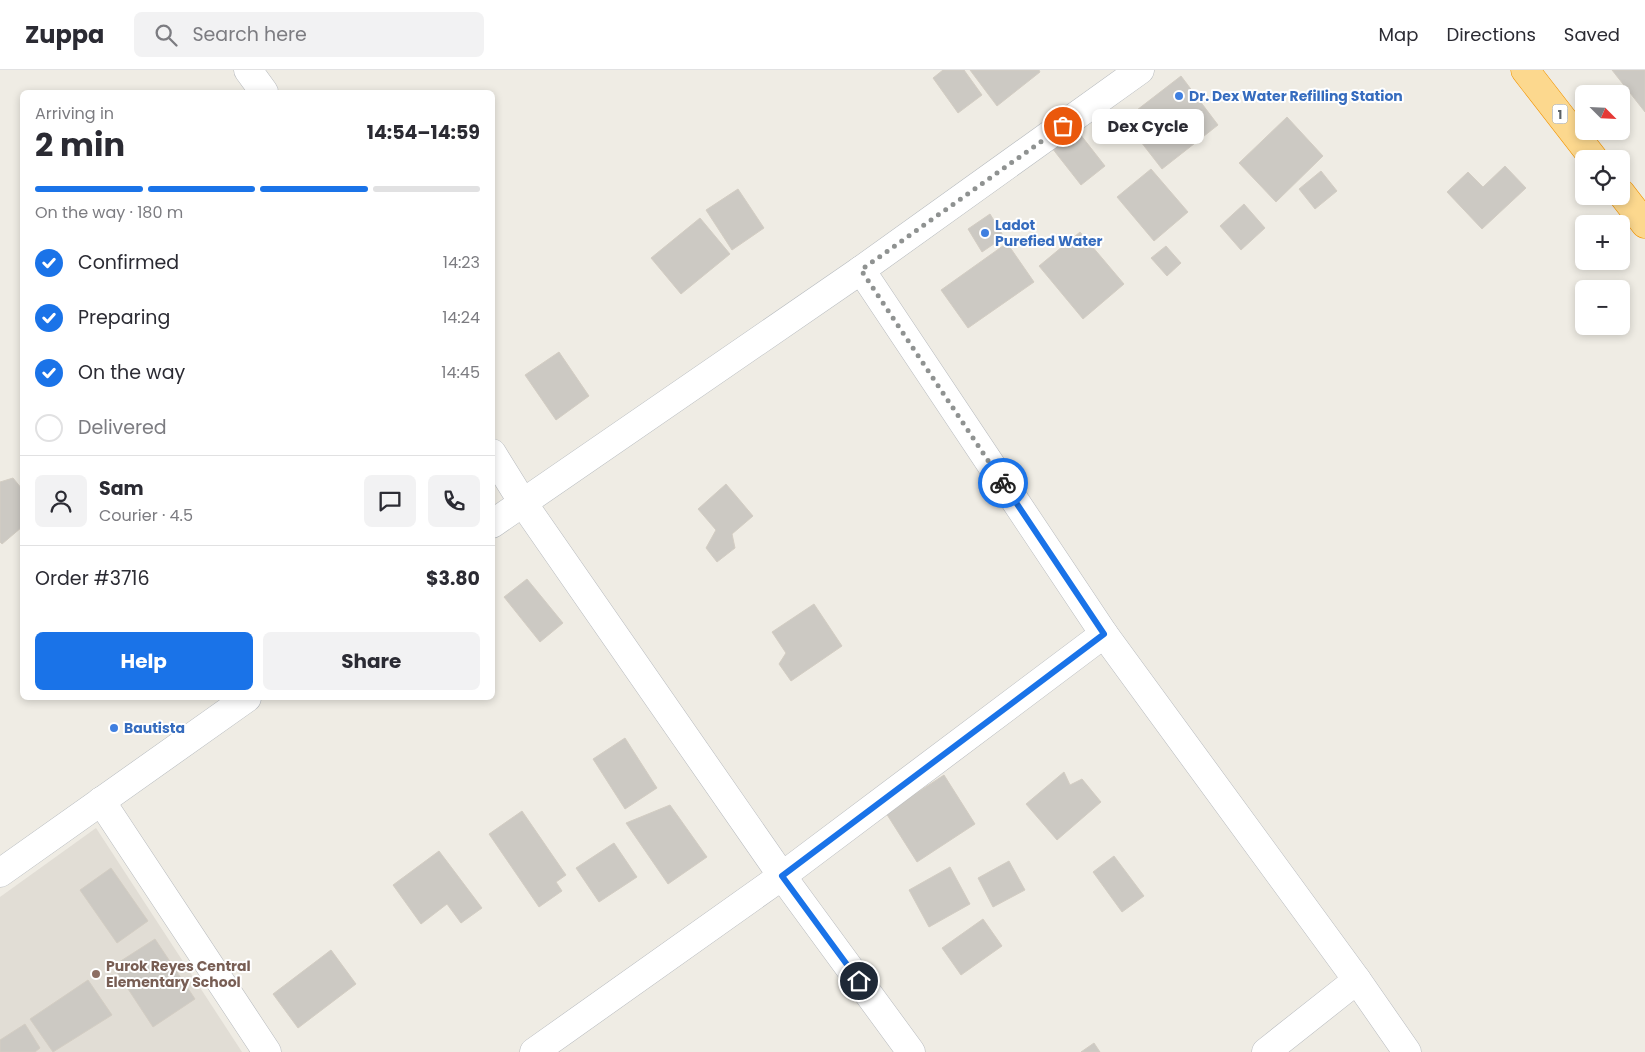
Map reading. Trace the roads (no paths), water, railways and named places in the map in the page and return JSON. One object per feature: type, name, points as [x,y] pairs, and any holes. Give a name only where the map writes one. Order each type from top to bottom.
[{"type":"highway","name":"1","points":[[1525,70],[1587,150]]},
{"type":"highway","points":[[1630,205],[1645,224]]},
{"type":"street","points":[[248,70],[263,90]]},
{"type":"street","points":[[495,522],[861,270],[1140,70]]},
{"type":"street","points":[[861,270],[1104,634],[1357,980],[1407,1052]]},
{"type":"street","points":[[495,458],[523,503],[782,876],[911,1052]]},
{"type":"street","points":[[534,1052],[782,876],[1104,634]]},
{"type":"street","points":[[0,873],[244,700]]},
{"type":"street","points":[[101,801],[267,1052]]},
{"type":"street","points":[[1266,1052],[1357,980]]},
{"type":"place","name":"Dr. Dex Water Refilling Station","points":[[1179,96]]},
{"type":"place","name":"Dex Cycle","points":[[1063,126]]},
{"type":"place","name":"Ladot Purefied Water","points":[[985,233]]},
{"type":"place","name":"Bautista","points":[[114,728]]},
{"type":"place","name":"Purok Reyes Central Elementary School","points":[[96,974]]}]
